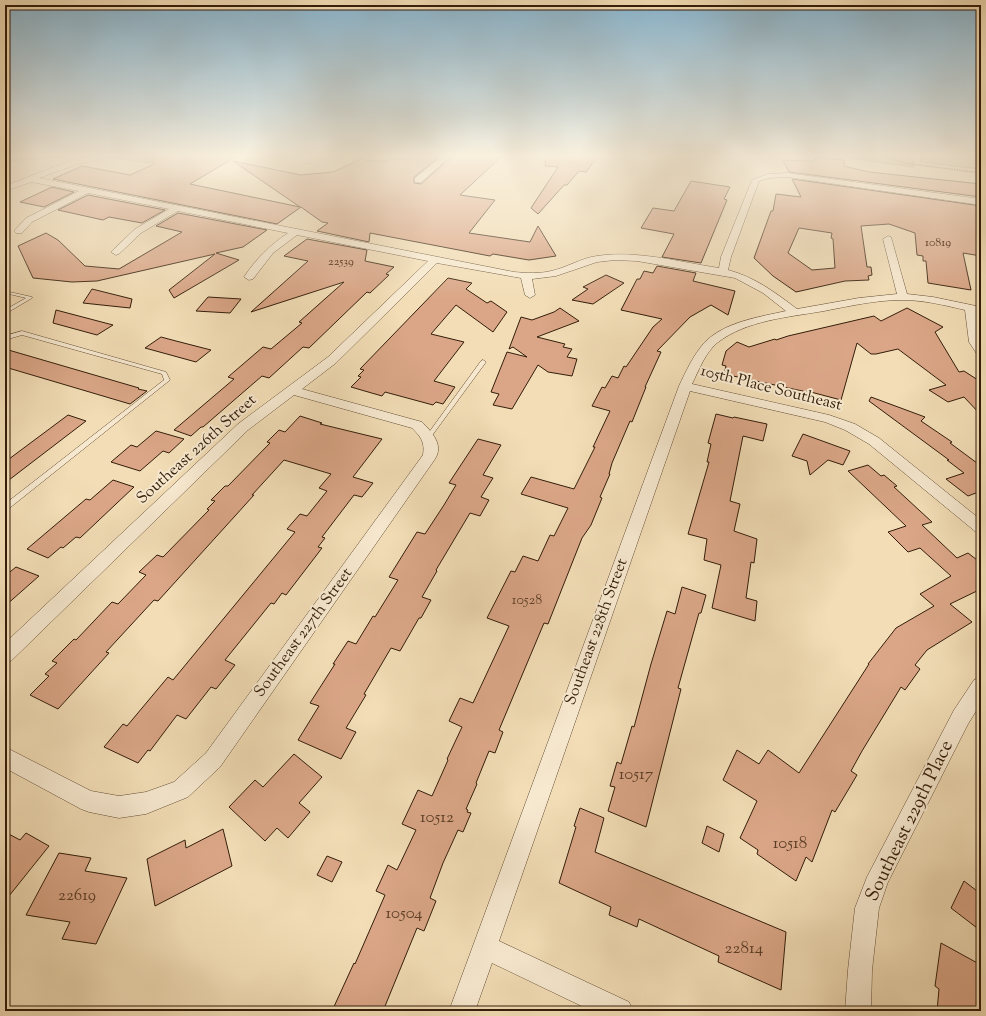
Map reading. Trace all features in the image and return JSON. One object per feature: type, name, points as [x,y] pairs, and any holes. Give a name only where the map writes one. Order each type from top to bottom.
[{"type":"street","points":[[19,231],[29,220],[62,203]]},
{"type":"street","points":[[154,203],[514,275],[526,276],[552,274],[591,261],[615,257],[637,258],[723,272],[739,276],[767,291],[795,313]]},
{"type":"street","points":[[723,272],[726,257],[747,203]]},
{"type":"street","points":[[116,252],[138,231],[177,208]]},
{"type":"street","points":[[249,277],[262,258],[272,248],[297,231]]},
{"type":"street","points":[[888,239],[903,297]]},
{"type":"street","name":"Southeast 226th Street","points":[[5,655],[243,427],[332,360],[434,260]]},
{"type":"street","points":[[526,276],[530,295]]},
{"type":"street","name":"Southeast 228th Street","points":[[462,1011],[685,386],[697,360],[714,340],[729,330],[746,324],[795,313],[863,300],[903,297],[975,308]]},
{"type":"street","points":[[975,308],[975,342],[981,352]]},
{"type":"street","name":"105th Place Southeast","points":[[685,386],[828,419],[850,427],[874,441],[981,528]]},
{"type":"street","points":[[292,390],[417,426],[428,436]]},
{"type":"street","name":"Southeast 227th Street","points":[[5,757],[89,800],[119,807],[146,803],[181,790],[213,760],[430,456],[432,444],[428,436]]},
{"type":"street","name":"Southeast 229th Place","points":[[858,1011],[860,970],[867,908],[878,877],[961,717],[981,686]]},
{"type":"street","points":[[485,947],[620,1011]]},
{"type":"lane","points":[[5,292],[30,298],[5,312]]},
{"type":"lane","points":[[5,338],[22,333],[164,373],[167,380],[5,508]]},
{"type":"lane","points":[[428,436],[483,362]]},
{"type":"building","points":[[27,203],[51,203],[44,207]]},
{"type":"building","points":[[71,203],[131,203],[165,210],[142,223],[109,217],[103,220],[58,210]]},
{"type":"building","points":[[175,203],[283,203],[300,207],[295,203],[492,203],[469,233],[530,242],[538,226],[556,256],[529,260],[493,254],[490,256],[370,233],[369,242],[317,231],[328,223],[322,222],[301,207],[277,224]]},
{"type":"building","points":[[534,203],[547,203],[538,214],[531,208]]},
{"type":"building","points":[[678,203],[726,203],[701,263],[662,257],[674,234],[641,228],[653,208],[674,211]]},
{"type":"building","points":[[774,203],[963,203],[981,206],[981,256],[963,253],[971,290],[928,283],[926,261],[923,261],[923,256],[917,255],[915,233],[889,224],[861,226],[867,267],[871,267],[872,275],[868,276],[869,280],[845,281],[796,292],[773,276],[754,258],[771,211],[773,211]],"holes":[[[799,228],[832,233],[831,238],[833,239],[835,268],[812,270],[788,253]]]},
{"type":"building","points":[[178,213],[267,230],[243,247],[216,253],[239,260],[174,298],[169,290],[215,254],[97,281],[72,282],[33,278],[18,246],[46,233],[58,240],[85,266],[119,269],[182,232],[156,226]]},
{"type":"building","points":[[307,239],[367,250],[365,261],[394,267],[386,274],[389,275],[370,293],[367,292],[309,348],[303,347],[269,378],[262,376],[191,436],[174,430],[234,379],[228,377],[263,347],[271,349],[302,323],[299,322],[344,282],[251,312],[308,261],[284,256]]},
{"type":"building","points":[[657,266],[696,273],[693,281],[735,291],[728,315],[711,305],[690,317],[657,351],[661,352],[645,387],[632,422],[630,421],[612,463],[610,474],[600,497],[602,498],[591,525],[582,538],[548,624],[544,623],[499,730],[503,732],[495,753],[489,751],[476,783],[477,784],[466,809],[468,810],[467,812],[471,813],[463,832],[458,830],[443,863],[430,898],[436,901],[424,931],[417,928],[383,1011],[332,1011],[354,963],[355,964],[385,895],[376,891],[388,865],[397,870],[416,830],[402,824],[418,790],[432,796],[462,727],[449,721],[460,698],[473,703],[509,626],[487,618],[511,571],[515,572],[523,556],[538,561],[550,535],[554,536],[568,508],[521,494],[531,477],[574,489],[595,447],[593,447],[610,411],[592,406],[602,387],[605,388],[612,376],[618,378],[624,366],[626,367],[653,327],[662,319],[621,310],[637,279],[640,279],[644,271],[653,273]]},
{"type":"building","points":[[606,275],[624,283],[593,304],[572,300],[588,289],[583,287]]},
{"type":"building","points":[[448,278],[472,283],[466,289],[487,303],[491,301],[507,312],[493,332],[456,305],[431,334],[464,342],[434,381],[455,387],[443,404],[436,402],[433,405],[385,392],[382,396],[351,387],[361,377],[358,376],[364,370],[360,369]]},
{"type":"building","points":[[92,289],[132,299],[130,308],[83,303]]},
{"type":"building","points":[[208,297],[241,299],[230,313],[196,311]]},
{"type":"building","points":[[560,308],[579,321],[537,337],[565,344],[563,347],[572,349],[567,357],[577,359],[572,376],[548,372],[538,365],[512,409],[493,405],[499,394],[491,392],[507,352],[527,357],[513,347],[509,349],[521,317],[532,320],[554,312]]},
{"type":"building","points":[[907,308],[943,327],[935,332],[959,372],[964,371],[981,382],[981,415],[964,397],[948,402],[929,390],[946,385],[898,349],[871,354],[857,343],[841,400],[807,391],[724,374],[726,366],[722,365],[726,351],[737,342],[749,347],[775,339],[776,340],[874,316],[881,321]]},
{"type":"building","points":[[56,310],[113,325],[97,335],[53,323]]},
{"type":"building","points":[[161,337],[211,350],[196,362],[145,348]]},
{"type":"building","points":[[5,349],[147,391],[130,404],[5,367]]},
{"type":"building","points":[[871,397],[925,417],[921,421],[952,442],[950,443],[981,466],[981,491],[968,496],[946,479],[964,473],[947,460],[949,460],[869,401]]},
{"type":"building","points":[[716,414],[767,424],[763,441],[743,436],[730,501],[740,504],[734,531],[757,539],[754,563],[751,562],[746,598],[757,601],[755,621],[712,608],[721,565],[704,560],[707,539],[688,534],[709,462],[707,462],[711,444],[708,443]]},
{"type":"building","points":[[68,415],[86,421],[5,483],[5,462]]},
{"type":"building","points":[[300,416],[322,423],[320,424],[382,439],[353,477],[373,483],[362,497],[354,495],[322,537],[325,538],[318,547],[322,548],[286,595],[282,593],[274,604],[271,603],[225,660],[235,665],[216,689],[211,687],[186,719],[177,715],[150,751],[148,750],[138,763],[104,747],[123,724],[127,726],[168,677],[173,680],[295,532],[287,529],[300,514],[307,516],[327,491],[319,488],[331,474],[284,460],[158,601],[154,600],[106,652],[109,653],[58,709],[30,695],[49,676],[45,674],[57,663],[52,661],[74,639],[76,640],[112,602],[118,604],[146,575],[139,572],[157,555],[163,557],[209,510],[207,509],[215,501],[211,500],[225,486],[228,486],[270,443],[267,442],[279,430],[285,432]]},
{"type":"building","points":[[156,431],[184,439],[169,453],[163,451],[140,471],[111,462],[131,445],[137,447]]},
{"type":"building","points":[[803,434],[850,451],[843,465],[828,460],[810,475],[807,461],[792,456]]},
{"type":"building","points":[[478,439],[501,445],[483,475],[493,478],[481,497],[489,500],[480,516],[470,513],[436,570],[437,571],[422,597],[431,600],[421,618],[419,618],[400,651],[391,648],[364,694],[366,695],[346,728],[356,732],[341,759],[298,740],[319,706],[310,703],[335,664],[333,664],[348,641],[356,644],[373,616],[375,617],[398,580],[389,577],[417,532],[425,534],[444,505],[456,485],[449,483]]},
{"type":"building","points":[[868,465],[881,476],[884,475],[897,486],[894,487],[932,522],[922,525],[957,558],[968,553],[981,563],[981,589],[950,604],[972,622],[927,650],[915,665],[920,669],[905,690],[901,687],[862,751],[851,771],[857,775],[835,812],[832,810],[812,862],[806,857],[796,881],[757,854],[758,850],[740,838],[757,801],[723,780],[737,750],[759,764],[768,750],[799,773],[868,664],[896,628],[934,606],[920,594],[951,576],[920,548],[908,552],[888,532],[906,526],[848,471]]},
{"type":"building","points":[[113,480],[134,487],[80,538],[76,537],[48,558],[27,549],[86,499],[90,500]]},
{"type":"building","points":[[16,567],[39,576],[5,606],[5,576]]},
{"type":"building","points":[[682,587],[706,595],[701,613],[699,613],[678,688],[681,689],[646,827],[608,811],[615,787],[610,786],[617,762],[621,764],[632,726],[634,727],[667,611],[675,614]]},
{"type":"building","points":[[294,754],[322,777],[299,803],[310,812],[288,838],[277,828],[265,841],[229,807],[255,780],[263,787]]},
{"type":"building","points":[[580,808],[604,818],[595,852],[786,932],[781,990],[718,962],[719,956],[639,919],[637,927],[609,915],[611,907],[559,883],[576,827],[574,826]]},
{"type":"building","points":[[707,826],[724,834],[719,852],[702,843]]},
{"type":"building","points":[[223,829],[232,866],[155,906],[147,859],[185,840],[186,848]]},
{"type":"building","points":[[5,832],[20,840],[26,833],[49,846],[5,901]]},
{"type":"building","points":[[59,853],[91,858],[85,871],[127,878],[96,944],[62,939],[70,922],[26,915]]},
{"type":"building","points":[[327,856],[342,862],[332,882],[317,875]]},
{"type":"building","points":[[964,881],[981,894],[981,931],[951,908]]},
{"type":"building","points":[[941,943],[981,965],[981,1011],[937,1011],[939,989],[935,986]]}]
